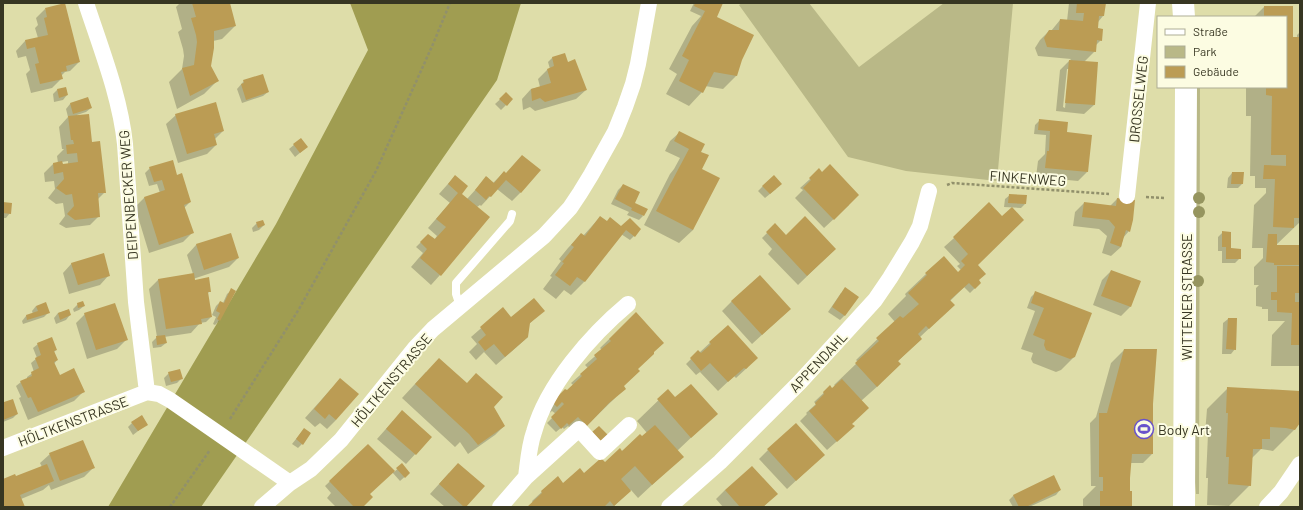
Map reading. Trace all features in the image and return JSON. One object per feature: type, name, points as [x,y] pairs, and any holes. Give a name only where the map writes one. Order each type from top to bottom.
[{"type":"main road","points":[[1183,3],[1184,16]]},
{"type":"main road","name":"WITTENER STRASSE","points":[[1184,507],[1186,88]]},
{"type":"street","name":"DEIPENBECKER WEG","points":[[86,3],[123,122],[136,302],[147,392]]},
{"type":"street","name":"HÖLTKENSTRASSE","points":[[290,483],[311,469],[341,440],[415,348],[433,329],[556,225],[580,193],[615,132],[625,107],[638,64],[649,3]]},
{"type":"street","name":"DROSSELWEG","points":[[1127,196],[1148,3]]},
{"type":"street","name":"APPENDAHL","points":[[669,507],[720,462],[800,382],[874,300],[890,278],[912,242],[920,226],[929,191]]},
{"type":"street","points":[[526,477],[529,452],[534,430],[545,404],[557,384],[602,326],[628,304]]},
{"type":"street","points":[[147,392],[159,394],[170,400],[290,483],[262,507]]},
{"type":"street","name":"HÖLTKENSTRASSE","points":[[3,448],[147,392]]},
{"type":"street","points":[[500,507],[526,477],[579,429],[600,452],[629,426]]},
{"type":"street","points":[[1267,507],[1281,492],[1300,464]]},
{"type":"lane","points":[[460,306],[456,294],[456,283],[510,221],[512,214]]},
{"type":"path","points":[[229,420],[299,309],[376,171],[450,3]]},
{"type":"path","name":"FINKENWEG","points":[[929,191],[952,183],[1186,200]]},
{"type":"path","points":[[170,507],[213,446]]},
{"type":"green space","points":[[742,3],[809,3],[859,67],[944,3],[1013,3],[997,181],[906,171],[848,157],[739,5]]},
{"type":"green space","points":[[1196,88],[1200,88],[1199,494],[1196,494]]},
{"type":"shaded area","points":[[350,3],[521,3],[497,80],[201,507],[108,507],[276,224],[368,50]]},
{"type":"building","points":[[65,3],[80,62],[66,66],[67,71],[61,72],[63,79],[40,84],[35,64],[39,63],[35,47],[27,49],[25,40],[48,35],[44,18],[47,17],[45,8]]},
{"type":"building","points":[[192,3],[230,3],[236,26],[214,31],[214,48],[211,66],[219,81],[190,96],[182,68],[194,65],[197,42],[191,18],[196,17]]},
{"type":"building","points":[[695,3],[723,3],[717,17],[754,35],[742,60],[737,76],[714,72],[703,93],[679,81],[689,60],[682,56],[705,11],[694,6]]},
{"type":"building","points":[[1077,3],[1106,3],[1104,16],[1099,16],[1098,28],[1103,29],[1102,41],[1097,40],[1096,52],[1047,47],[1044,38],[1049,30],[1059,30],[1060,19],[1083,21],[1084,13],[1076,13]]},
{"type":"building","points":[[1264,6],[1293,6],[1293,37],[1300,37],[1300,218],[1294,218],[1294,228],[1273,227],[1275,179],[1263,179],[1264,165],[1286,166],[1286,155],[1271,155],[1272,96],[1266,95],[1266,88],[1287,88],[1287,16],[1264,16]]},
{"type":"building","points":[[565,53],[568,62],[575,59],[587,90],[545,102],[540,98],[532,101],[531,89],[551,83],[547,69],[554,66],[552,57]]},
{"type":"building","points":[[1069,60],[1098,62],[1095,105],[1065,103]]},
{"type":"building","points":[[263,74],[269,92],[246,100],[241,84],[244,83],[243,80]]},
{"type":"building","points":[[66,87],[68,95],[59,98],[57,89]]},
{"type":"building","points":[[506,92],[513,99],[507,106],[499,99]]},
{"type":"building","points":[[88,97],[92,108],[73,114],[70,103]]},
{"type":"building","points":[[216,102],[224,131],[214,134],[217,145],[187,154],[175,114]]},
{"type":"building","points":[[89,114],[92,142],[100,141],[106,193],[98,193],[100,217],[75,220],[67,214],[74,206],[72,194],[66,195],[56,188],[64,179],[63,172],[54,174],[53,163],[62,161],[63,164],[78,162],[77,153],[67,154],[66,145],[74,144],[73,140],[71,140],[68,116]]},
{"type":"building","points":[[1039,119],[1068,122],[1067,132],[1092,135],[1088,172],[1045,168],[1047,151],[1049,151],[1050,131],[1038,130]]},
{"type":"building","points":[[679,131],[705,144],[701,152],[709,155],[702,169],[720,178],[693,230],[656,211],[689,149],[674,141]]},
{"type":"building","points":[[301,138],[308,147],[300,153],[293,144]]},
{"type":"building","points":[[522,155],[541,170],[521,193],[506,180],[491,197],[489,196],[486,200],[475,190],[486,176],[494,183],[504,171],[506,173]]},
{"type":"building","points":[[173,160],[177,175],[182,173],[191,202],[184,205],[194,233],[159,245],[144,197],[165,190],[162,180],[154,182],[149,167]]},
{"type":"building","points":[[830,164],[859,195],[834,220],[803,188],[811,180],[809,178],[819,168],[822,172]]},
{"type":"building","points":[[1232,172],[1244,172],[1243,184],[1231,184]]},
{"type":"building","points":[[455,175],[468,186],[462,194],[490,217],[441,276],[420,258],[427,249],[420,242],[428,234],[435,239],[446,227],[436,219],[458,193],[448,184]]},
{"type":"building","points":[[774,175],[782,184],[770,194],[762,186]]},
{"type":"building","points":[[623,184],[640,192],[635,203],[648,209],[644,216],[631,210],[632,208],[615,199]]},
{"type":"building","points":[[1009,194],[1027,195],[1026,204],[1008,203]]},
{"type":"building","points":[[1117,198],[1135,200],[1130,232],[1126,230],[1121,247],[1110,243],[1115,227],[1109,220],[1082,217],[1084,202],[1116,206]]},
{"type":"building","points":[[3,202],[12,203],[11,214],[3,213]]},
{"type":"building","points":[[989,202],[1002,216],[1012,207],[1024,220],[978,265],[986,274],[979,280],[981,283],[975,289],[969,283],[950,300],[955,305],[929,329],[926,326],[918,334],[922,339],[898,361],[901,364],[877,387],[855,363],[879,341],[876,338],[900,316],[903,318],[919,304],[908,293],[927,275],[925,273],[944,256],[958,272],[965,265],[961,261],[968,254],[953,237]]},
{"type":"building","points":[[600,216],[607,221],[610,217],[621,226],[630,218],[641,229],[635,237],[626,230],[585,282],[577,277],[570,286],[555,275],[564,263],[562,262],[574,247],[571,245],[581,233],[585,236]]},
{"type":"building","points":[[805,216],[836,249],[807,276],[766,232],[775,223],[786,235]]},
{"type":"building","points":[[263,220],[265,225],[258,228],[256,222]]},
{"type":"building","points":[[1222,231],[1231,232],[1231,248],[1241,249],[1241,259],[1226,259],[1226,247],[1222,247]]},
{"type":"building","points":[[231,233],[239,258],[204,270],[196,244]]},
{"type":"building","points":[[1268,234],[1277,234],[1277,245],[1300,245],[1300,265],[1274,265],[1274,263],[1266,262]]},
{"type":"building","points":[[104,253],[110,276],[78,285],[71,263]]},
{"type":"building","points":[[1277,266],[1300,266],[1300,293],[1295,293],[1295,302],[1300,302],[1300,345],[1291,345],[1292,313],[1277,312],[1277,300],[1271,300],[1271,292],[1277,292]]},
{"type":"building","points":[[1111,270],[1141,281],[1131,307],[1101,296]]},
{"type":"building","points":[[194,273],[195,280],[209,277],[211,292],[208,292],[212,317],[201,319],[202,324],[166,329],[158,279]]},
{"type":"building","points":[[760,275],[791,309],[762,335],[731,301]]},
{"type":"building","points":[[845,287],[859,297],[845,316],[832,307]]},
{"type":"building","points":[[231,288],[236,291],[220,321],[217,319],[220,313],[216,311],[220,301],[224,303]]},
{"type":"building","points":[[1035,291],[1092,313],[1075,357],[1070,359],[1046,350],[1044,345],[1045,340],[1033,335],[1044,308],[1031,303]]},
{"type":"building","points":[[534,298],[545,311],[530,323],[528,337],[505,357],[494,344],[485,351],[478,342],[486,335],[480,327],[503,307],[511,317]]},
{"type":"building","points":[[83,301],[85,306],[78,308],[77,303]]},
{"type":"building","points":[[46,302],[50,313],[27,320],[26,315],[38,311],[36,306]]},
{"type":"building","points":[[115,303],[128,340],[96,350],[84,313]]},
{"type":"building","points":[[69,309],[71,315],[60,320],[58,313]]},
{"type":"building","points":[[636,312],[664,343],[638,369],[640,371],[624,386],[626,389],[609,403],[587,426],[578,417],[569,425],[567,423],[561,429],[551,417],[564,404],[562,402],[557,407],[552,402],[565,389],[567,390],[582,376],[580,374],[597,359],[594,355],[611,341],[609,339]]},
{"type":"building","points":[[1228,318],[1237,318],[1236,350],[1226,349]]},
{"type":"building","points":[[728,325],[758,358],[728,382],[710,363],[701,371],[690,358],[698,350],[701,353],[711,344],[709,342]]},
{"type":"building","points":[[165,335],[167,343],[157,345],[156,336]]},
{"type":"building","points":[[52,337],[57,350],[54,351],[58,360],[54,362],[60,375],[74,368],[85,392],[38,412],[31,397],[28,398],[20,381],[32,376],[31,372],[39,368],[35,358],[41,355],[37,343]]},
{"type":"building","points":[[1124,349],[1157,349],[1153,404],[1153,454],[1132,454],[1130,491],[1132,491],[1132,507],[1100,507],[1100,491],[1103,491],[1103,477],[1099,477],[1099,413],[1107,413]]},
{"type":"building","points":[[439,358],[467,383],[476,373],[503,397],[494,407],[505,426],[478,445],[469,434],[415,384]]},
{"type":"building","points":[[180,369],[183,379],[171,382],[168,372]]},
{"type":"building","points":[[340,378],[359,394],[336,420],[329,414],[325,419],[314,409]]},
{"type":"building","points":[[842,379],[869,408],[852,424],[855,426],[837,442],[809,411],[816,405],[815,403],[830,385],[832,388]]},
{"type":"building","points":[[691,384],[718,414],[691,438],[657,399],[668,389],[675,397]]},
{"type":"building","points":[[1227,387],[1300,391],[1300,423],[1295,430],[1270,427],[1270,439],[1262,439],[1262,449],[1253,449],[1251,486],[1228,484],[1229,457],[1226,457],[1228,413],[1226,413]]},
{"type":"building","points":[[3,399],[4,402],[13,399],[18,414],[3,420]]},
{"type":"building","points":[[402,410],[432,437],[416,455],[386,429]]},
{"type":"building","points":[[142,415],[148,425],[138,431],[131,422]]},
{"type":"building","points":[[796,423],[825,455],[796,481],[767,449]]},
{"type":"building","points":[[655,425],[684,457],[652,485],[635,466],[621,479],[631,491],[614,506],[610,501],[604,507],[527,507],[542,493],[541,491],[558,476],[563,483],[580,468],[584,473],[601,458],[605,462],[620,448],[622,451],[640,434],[642,436]]},
{"type":"building","points":[[599,426],[609,436],[602,442],[592,432]]},
{"type":"building","points":[[304,428],[311,433],[303,445],[296,439]]},
{"type":"building","points":[[83,440],[95,468],[60,481],[49,453]]},
{"type":"building","points":[[368,444],[395,471],[370,494],[373,497],[363,507],[354,507],[329,481]]},
{"type":"building","points":[[402,463],[410,473],[405,478],[396,468]]},
{"type":"building","points":[[458,463],[485,486],[466,507],[464,507],[439,484]]},
{"type":"building","points":[[47,464],[54,481],[20,495],[25,507],[3,507],[3,479],[15,474],[16,476]]},
{"type":"building","points":[[752,466],[778,494],[763,507],[740,507],[725,490]]},
{"type":"building","points":[[1054,475],[1061,490],[1026,507],[1019,507],[1013,495]]},
{"type":"place","name":"Body Art","points":[[1144,429]]}]
